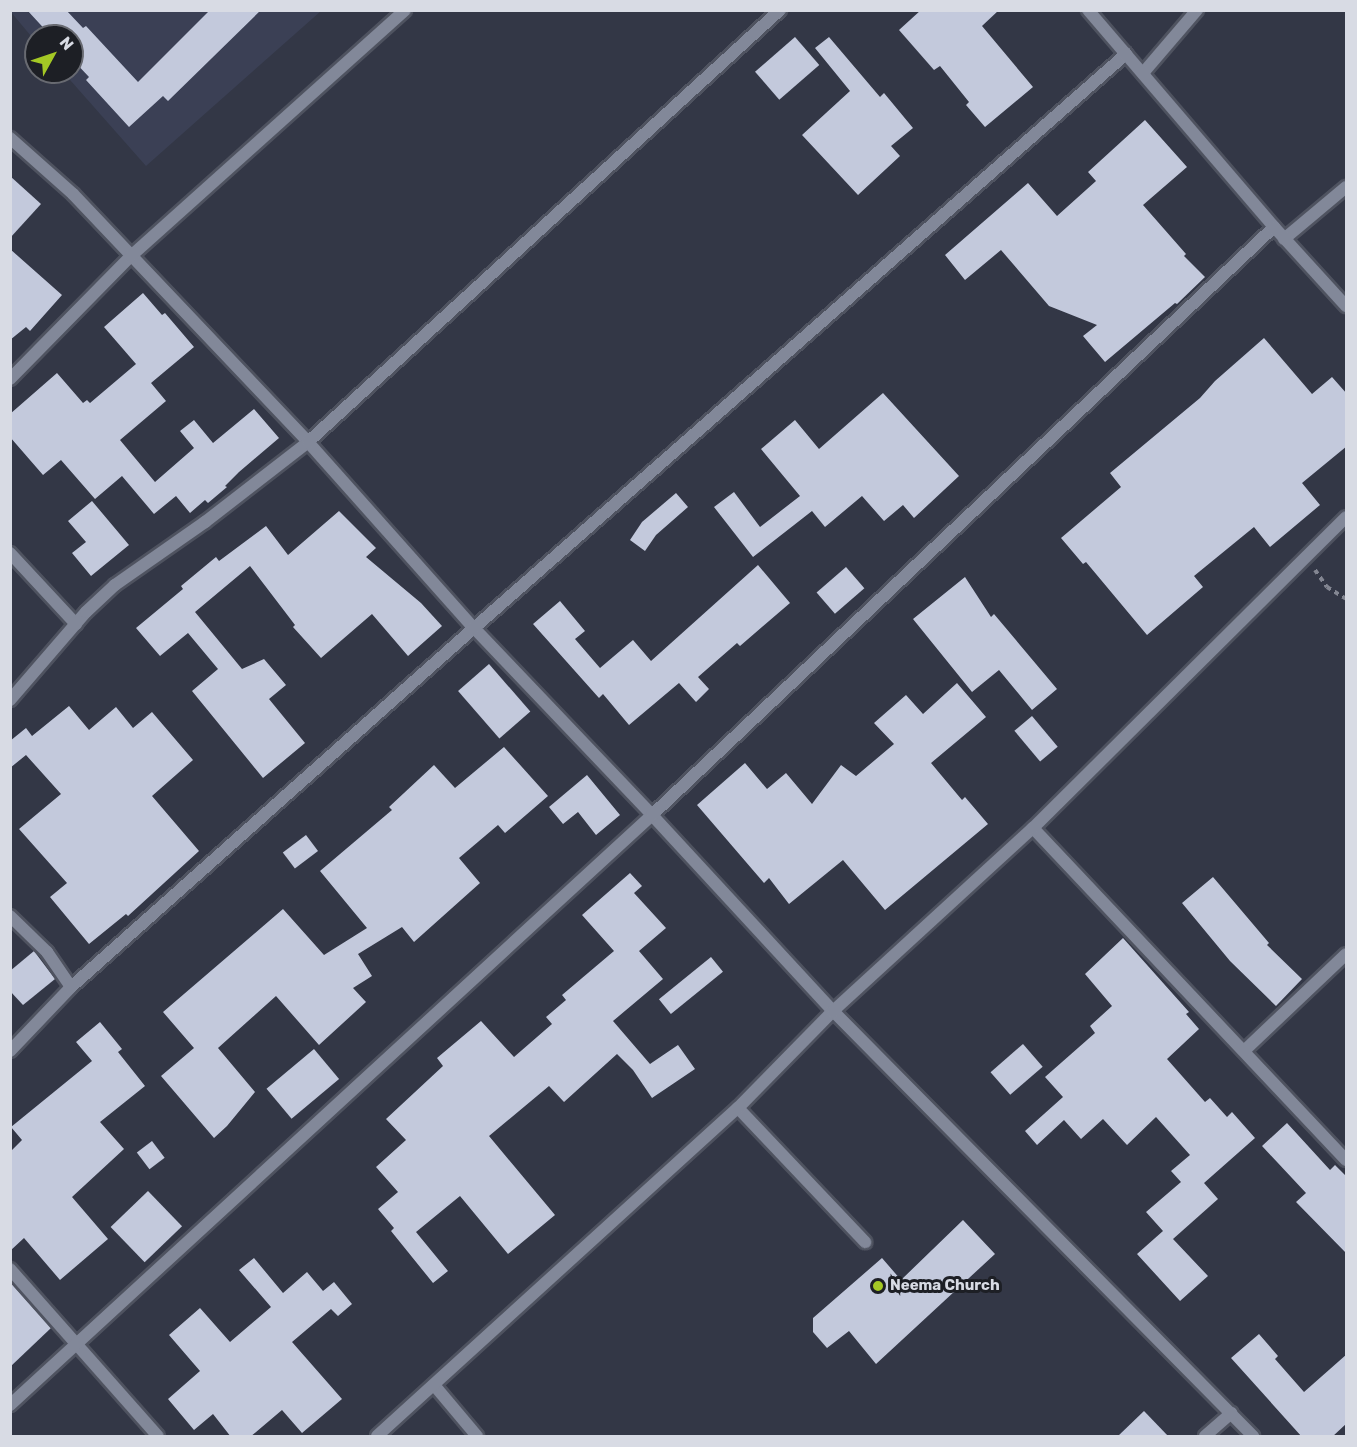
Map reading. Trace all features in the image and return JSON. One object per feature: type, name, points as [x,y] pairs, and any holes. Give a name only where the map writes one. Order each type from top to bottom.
[{"type":"street","points":[[10,379],[131,256],[405,10]]},
{"type":"street","points":[[10,700],[76,624],[115,585],[205,522],[308,442],[780,10]]},
{"type":"street","points":[[1088,10],[1284,239],[1347,306]]},
{"type":"street","points":[[1143,73],[1197,10]]},
{"type":"street","points":[[10,1052],[71,987],[474,628],[1126,54]]},
{"type":"street","points":[[10,138],[73,194],[308,442],[474,628],[652,815],[833,1011],[1252,1437]]},
{"type":"street","points":[[1284,239],[1347,188]]},
{"type":"street","points":[[10,1405],[652,815],[1274,227]]},
{"type":"street","points":[[377,1437],[738,1108],[833,1011],[1033,828],[1347,518]]},
{"type":"street","points":[[10,553],[76,624]]},
{"type":"street","points":[[1033,828],[1347,1160]]},
{"type":"street","points":[[10,916],[47,952],[71,987]]},
{"type":"street","points":[[1245,1050],[1347,954]]},
{"type":"street","points":[[738,1108],[865,1242]]},
{"type":"street","points":[[10,1269],[158,1437]]},
{"type":"street","points":[[434,1385],[477,1437]]},
{"type":"street","points":[[1205,1437],[1230,1413]]},
{"type":"path","points":[[1306,557],[1327,587],[1347,599]]},
{"type":"shaded area","points":[[10,11],[321,11],[146,166],[74,84],[84,84],[84,24],[24,24],[24,28]]},
{"type":"building","points":[[27,10],[66,10],[79,24],[40,24]]},
{"type":"building","points":[[210,10],[261,10],[168,101],[163,96],[129,127],[86,80],[89,77],[84,72],[84,27],[86,26],[138,82]]},
{"type":"building","points":[[921,10],[999,10],[982,26],[1033,87],[985,127],[966,105],[969,102],[940,66],[934,70],[899,30]]},
{"type":"building","points":[[795,37],[819,65],[779,100],[755,72]]},
{"type":"building","points":[[829,37],[880,97],[884,93],[913,128],[891,146],[900,156],[858,195],[802,135],[850,91],[815,48]]},
{"type":"building","points":[[1145,120],[1187,167],[1143,205],[1186,254],[1184,256],[1205,277],[1177,304],[1175,303],[1105,362],[1083,336],[1097,325],[1049,306],[1001,250],[965,280],[945,255],[1028,183],[1057,216],[1096,181],[1088,172]]},
{"type":"building","points":[[10,176],[41,204],[10,238]]},
{"type":"building","points":[[10,249],[62,295],[30,331],[26,327],[10,340]]},
{"type":"building","points":[[143,293],[162,315],[165,313],[194,347],[151,383],[166,401],[120,440],[155,482],[194,448],[180,431],[194,420],[213,443],[254,409],[279,438],[239,472],[225,486],[227,487],[208,503],[205,500],[190,513],[176,496],[154,514],[122,476],[95,499],[61,460],[43,475],[10,437],[10,414],[57,373],[83,403],[87,400],[90,403],[136,364],[104,327]]},
{"type":"building","points":[[1264,338],[1312,394],[1332,377],[1347,394],[1347,446],[1302,483],[1320,505],[1270,547],[1254,527],[1194,576],[1203,587],[1147,635],[1086,562],[1083,564],[1061,538],[1121,487],[1110,473],[1200,398],[1215,381]]},
{"type":"building","points":[[883,393],[959,476],[914,518],[903,505],[884,521],[862,496],[825,527],[812,511],[753,557],[714,507],[734,492],[760,527],[800,496],[761,449],[795,420],[819,449]]},
{"type":"building","points":[[676,493],[688,507],[656,535],[645,551],[630,540],[642,522]]},
{"type":"building","points":[[92,501],[129,545],[91,576],[72,553],[86,542],[68,521]]},
{"type":"building","points":[[339,511],[376,548],[366,557],[421,603],[442,626],[408,656],[372,614],[321,658],[293,627],[295,625],[250,566],[195,612],[242,669],[264,659],[286,685],[269,699],[305,743],[263,778],[192,691],[218,669],[188,633],[160,656],[136,628],[183,589],[181,586],[216,557],[219,561],[266,526],[288,555]]},
{"type":"building","points":[[758,565],[790,603],[740,646],[737,643],[698,677],[709,689],[696,702],[679,683],[629,725],[603,694],[599,698],[533,624],[560,601],[585,631],[575,639],[600,668],[633,640],[651,661]]},
{"type":"building","points":[[846,567],[864,588],[835,614],[817,593]]},
{"type":"building","points":[[965,577],[991,617],[994,614],[1057,689],[1032,710],[999,670],[972,692],[913,619]]},
{"type":"building","points":[[489,664],[530,712],[499,738],[458,691]]},
{"type":"building","points":[[957,683],[986,717],[931,763],[962,800],[965,797],[988,824],[885,910],[843,860],[789,904],[769,878],[764,883],[697,805],[745,763],[767,789],[786,773],[812,804],[841,765],[856,776],[894,744],[874,723],[906,695],[923,714]]},
{"type":"building","points":[[69,706],[89,730],[116,707],[133,728],[152,712],[193,760],[152,796],[199,851],[128,916],[126,914],[89,944],[50,897],[67,883],[19,829],[61,794],[26,755],[10,768],[10,741],[26,728],[32,736]]},
{"type":"building","points":[[1032,716],[1058,747],[1040,761],[1014,731]]},
{"type":"building","points":[[504,747],[548,796],[505,833],[498,825],[459,858],[480,883],[414,942],[402,927],[358,954],[372,976],[353,988],[366,1002],[319,1045],[276,996],[218,1048],[255,1092],[214,1138],[161,1076],[194,1048],[163,1012],[283,909],[324,955],[367,928],[320,871],[392,810],[389,807],[434,765],[455,788]]},
{"type":"building","points":[[587,775],[620,815],[596,835],[578,812],[563,824],[549,807]]},
{"type":"building","points":[[306,835],[318,851],[295,868],[283,852]]},
{"type":"building","points":[[630,873],[642,886],[634,893],[666,928],[639,951],[663,979],[613,1021],[650,1064],[678,1045],[695,1069],[652,1098],[633,1070],[617,1054],[564,1102],[549,1086],[489,1136],[555,1215],[508,1254],[460,1196],[416,1232],[448,1271],[433,1283],[391,1231],[394,1228],[378,1209],[398,1192],[376,1167],[406,1140],[386,1119],[443,1066],[437,1058],[481,1021],[514,1057],[552,1024],[546,1017],[566,1000],[562,995],[614,951],[582,915]]},
{"type":"building","points":[[1213,877],[1269,943],[1267,945],[1302,979],[1276,1006],[1230,961],[1182,903]]},
{"type":"building","points":[[1123,938],[1189,1012],[1186,1014],[1199,1029],[1167,1059],[1205,1102],[1210,1098],[1227,1117],[1232,1112],[1255,1138],[1204,1183],[1218,1199],[1173,1239],[1208,1276],[1180,1301],[1137,1254],[1163,1231],[1146,1212],[1181,1182],[1171,1171],[1190,1155],[1156,1117],[1127,1145],[1103,1119],[1081,1139],[1064,1120],[1037,1145],[1025,1131],[1063,1097],[1045,1077],[1095,1033],[1090,1026],[1112,1006],[1085,974]]},
{"type":"building","points":[[34,951],[55,979],[23,1005],[10,991],[10,971]]},
{"type":"building","points":[[711,957],[723,972],[671,1014],[659,999]]},
{"type":"building","points":[[100,1022],[122,1049],[118,1052],[145,1086],[100,1122],[124,1149],[72,1197],[108,1239],[60,1280],[24,1238],[10,1251],[10,1152],[22,1140],[11,1127],[92,1061],[76,1042]]},
{"type":"building","points":[[1023,1044],[1043,1067],[1010,1095],[991,1072]]},
{"type":"building","points":[[314,1049],[339,1079],[292,1119],[267,1089]]},
{"type":"building","points":[[1287,1123],[1330,1170],[1335,1165],[1347,1177],[1347,1254],[1296,1202],[1306,1193],[1262,1146]]},
{"type":"building","points":[[152,1141],[165,1158],[149,1169],[137,1152]]},
{"type":"building","points":[[148,1191],[182,1226],[145,1262],[111,1227]]},
{"type":"building","name":"Neema Church","points":[[963,1220],[995,1254],[876,1364],[849,1331],[827,1348],[813,1332],[813,1318],[882,1258],[901,1280]]},
{"type":"building","points":[[254,1258],[283,1293],[307,1272],[323,1291],[334,1282],[352,1304],[338,1316],[331,1309],[292,1342],[342,1399],[302,1433],[282,1410],[250,1437],[231,1437],[213,1414],[194,1430],[168,1399],[200,1371],[169,1335],[200,1308],[230,1342],[271,1307],[239,1270]]},
{"type":"building","points":[[10,1282],[51,1328],[10,1367]]},
{"type":"building","points":[[1259,1334],[1278,1356],[1275,1359],[1304,1392],[1347,1354],[1347,1423],[1332,1437],[1302,1437],[1231,1358]]},
{"type":"building","points":[[1144,1411],[1169,1437],[1117,1437]]},
{"type":"place","name":"Neema Church","points":[[878,1286]]}]
